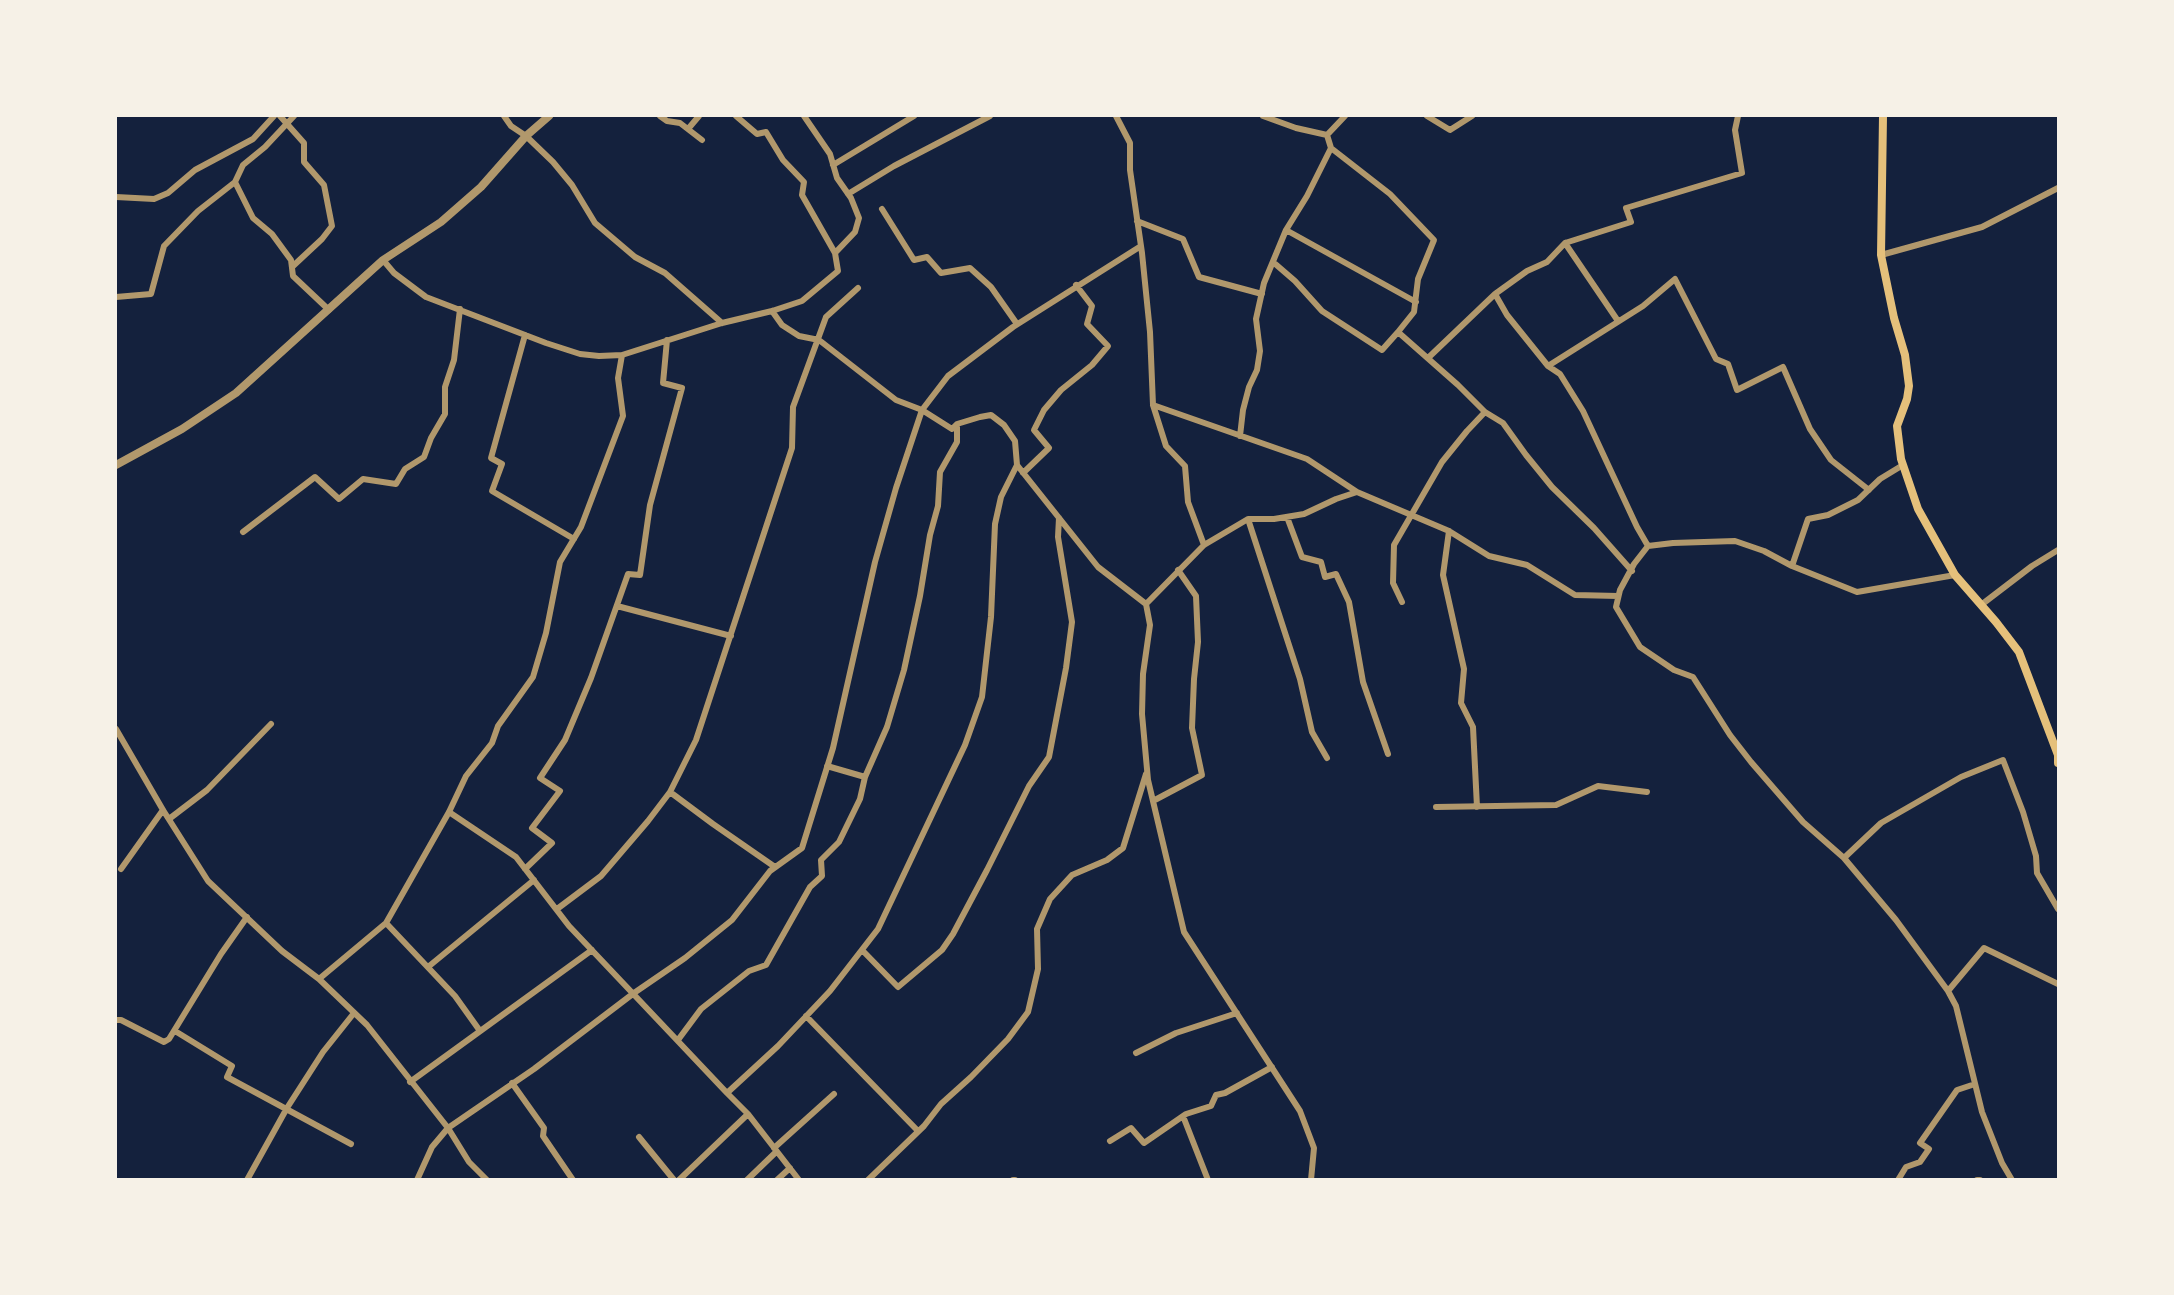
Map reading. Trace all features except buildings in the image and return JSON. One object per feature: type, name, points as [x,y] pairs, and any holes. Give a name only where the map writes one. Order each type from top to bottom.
[{"type":"main road","points":[[1883,116],[1881,255],[1894,318],[1905,356],[1909,386],[1907,399],[1897,426],[1903,465],[1917,509],[1955,575],[2019,652],[2058,755],[2058,763]]},
{"type":"street","points":[[116,196],[153,199],[168,193],[195,170],[253,139],[274,116]]},
{"type":"street","points":[[280,116],[304,143],[304,162],[324,185],[332,226],[322,239],[292,267]]},
{"type":"street","points":[[116,297],[151,294],[164,246],[198,211],[235,182],[243,165],[265,147],[294,116]]},
{"type":"street","points":[[504,116],[511,126],[526,136],[553,162],[572,185],[595,223],[634,256],[664,273],[722,323]]},
{"type":"street","points":[[116,465],[182,429],[236,393],[383,260],[441,222],[481,187],[526,136],[549,116]]},
{"type":"street","points":[[660,116],[667,121],[680,123],[702,140]]},
{"type":"street","points":[[688,129],[699,116]]},
{"type":"street","points":[[383,260],[394,273],[426,297],[580,354],[599,356],[622,355],[722,323],[772,312],[802,301],[838,271],[835,253],[802,195],[804,182],[783,160],[766,132],[757,134],[736,116]]},
{"type":"street","points":[[804,116],[830,154],[837,178],[848,194],[859,218],[855,232],[835,253]]},
{"type":"street","points":[[833,165],[914,116]]},
{"type":"street","points":[[848,194],[894,166],[990,116]]},
{"type":"street","points":[[1116,116],[1130,143],[1130,170],[1150,332],[1153,405],[1166,446],[1185,466],[1188,502],[1204,545]]},
{"type":"street","points":[[1263,116],[1296,128],[1327,135]]},
{"type":"street","points":[[1327,135],[1345,116]]},
{"type":"street","points":[[1427,116],[1450,130],[1472,116]]},
{"type":"street","points":[[1428,358],[1496,294],[1527,271],[1547,262],[1565,243],[1631,222],[1626,208],[1742,173],[1735,130],[1738,116]]},
{"type":"street","points":[[1273,262],[1295,281],[1322,311],[1382,350],[1414,312],[1418,279],[1434,240],[1390,194],[1331,148],[1327,135]]},
{"type":"street","points":[[1240,436],[1243,410],[1249,387],[1257,370],[1260,351],[1256,319],[1262,294],[1286,231],[1331,148]]},
{"type":"street","points":[[235,182],[253,218],[272,234],[291,260],[293,276],[329,310]]},
{"type":"street","points":[[1881,255],[1982,227],[2058,188]]},
{"type":"street","points":[[882,209],[914,260],[927,256],[941,273],[969,268],[991,287],[1017,324]]},
{"type":"street","points":[[1137,221],[1184,239],[1199,277],[1262,294]]},
{"type":"street","points":[[1286,231],[1416,302]]},
{"type":"street","points":[[1565,243],[1618,321]]},
{"type":"street","points":[[417,1179],[432,1147],[448,1128],[534,1069],[634,993],[685,958],[732,920],[770,871],[802,848],[827,766],[875,562],[922,410],[948,376],[1017,324],[1141,246]]},
{"type":"street","points":[[1548,366],[1643,306],[1675,279],[1716,359],[1728,364],[1737,390],[1783,368],[1810,429],[1831,460],[1869,490]]},
{"type":"street","points":[[1023,473],[1049,448],[1034,430],[1044,410],[1061,390],[1092,365],[1108,346],[1087,324],[1092,306],[1076,285]]},
{"type":"street","points":[[557,909],[601,876],[670,792],[696,740],[792,448],[793,407],[826,317],[858,288]]},
{"type":"street","points":[[1496,294],[1507,315],[1548,366],[1560,374],[1583,411],[1648,546]]},
{"type":"street","points":[[243,532],[315,477],[339,499],[363,480],[396,484],[405,469],[424,457],[431,438],[445,414],[445,387],[454,360],[460,309]]},
{"type":"street","points":[[772,312],[790,331],[799,336],[819,340],[896,400],[922,410],[952,429],[957,424],[992,415],[1004,424],[1015,441],[1017,465],[1023,473],[1098,567],[1146,604],[1150,625],[1143,674],[1142,714],[1147,771],[1184,932],[1300,1111],[1314,1148],[1311,1179]]},
{"type":"street","points":[[1398,332],[1485,412],[1503,423],[1552,487],[1594,528],[1632,571]]},
{"type":"street","points":[[525,335],[491,459],[502,464],[492,491],[574,539]]},
{"type":"street","points":[[525,869],[552,843],[532,828],[560,791],[540,778],[564,740],[591,678],[628,574],[640,575],[650,504],[682,388],[663,383],[668,340]]},
{"type":"street","points":[[319,979],[386,923],[449,812],[466,776],[492,743],[498,726],[533,677],[546,633],[560,562],[581,527],[623,416],[618,378],[622,355]]},
{"type":"street","points":[[1153,405],[1307,459],[1358,492],[1449,531],[1489,556],[1527,565],[1575,595],[1618,596]]},
{"type":"street","points":[[1402,602],[1392,583],[1394,546],[1442,462],[1485,412]]},
{"type":"street","points":[[678,1041],[700,1009],[749,971],[766,965],[810,887],[822,876],[821,860],[839,842],[860,799],[865,777],[887,727],[904,670],[930,535],[938,506],[940,472],[957,442],[957,424]]},
{"type":"street","points":[[727,1093],[831,991],[878,929],[965,745],[982,697],[991,617],[995,524],[1000,497],[1017,465]]},
{"type":"street","points":[[1792,566],[1808,519],[1828,515],[1858,500],[1880,479],[1903,465]]},
{"type":"street","points":[[1146,604],[1204,545],[1248,519],[1274,519],[1304,514],[1336,499],[1358,492]]},
{"type":"street","points":[[1287,517],[1302,557],[1321,562],[1325,577],[1336,574],[1349,602],[1363,682],[1388,754]]},
{"type":"street","points":[[862,950],[898,987],[942,950],[987,870],[1029,786],[1049,757],[1066,668],[1072,622],[1058,537],[1059,518]]},
{"type":"street","points":[[1248,519],[1297,669],[1312,732],[1327,758]]},
{"type":"street","points":[[1449,531],[1443,575],[1464,669],[1461,703],[1473,727],[1477,807]]},
{"type":"street","points":[[1955,575],[1857,592],[1792,566],[1764,551],[1735,541],[1673,543],[1648,546],[1634,564],[1620,590],[1616,607],[1640,646],[1674,670],[1693,676],[1730,735],[1751,762],[1803,822],[1844,858],[1896,920],[1948,990],[1956,1006],[1982,1112],[2002,1163],[2012,1179]]},
{"type":"street","points":[[1981,605],[2032,566],[2058,550]]},
{"type":"street","points":[[1153,801],[1202,775],[1192,728],[1198,642],[1196,596],[1178,570]]},
{"type":"street","points":[[617,606],[731,636]]},
{"type":"street","points":[[169,819],[207,790],[271,724]]},
{"type":"street","points":[[116,729],[208,881],[282,951],[319,979],[367,1025],[448,1128],[469,1162],[487,1179]]},
{"type":"street","points":[[1844,858],[1881,823],[1961,777],[2003,760],[2033,845],[2037,873],[2058,909]]},
{"type":"street","points":[[827,766],[865,777]]},
{"type":"street","points":[[868,1179],[1008,1039],[1028,1012],[1038,969],[1037,928],[1050,898],[1072,875],[1107,860],[1123,848],[1147,771]]},
{"type":"street","points":[[1436,807],[1556,805],[1598,786],[1647,792]]},
{"type":"street","points":[[670,792],[775,867]]},
{"type":"street","points":[[121,869],[163,810]]},
{"type":"street","points":[[449,812],[516,857],[569,926],[748,1114],[799,1179]]},
{"type":"street","points":[[428,967],[534,880]]},
{"type":"street","points":[[116,1020],[121,1020],[164,1042],[169,1039],[221,954],[247,917]]},
{"type":"street","points":[[386,923],[455,996],[480,1031]]},
{"type":"street","points":[[1948,990],[1984,948],[2058,984]]},
{"type":"street","points":[[410,1082],[592,950]]},
{"type":"street","points":[[248,1179],[287,1108],[322,1052],[354,1013]]},
{"type":"street","points":[[1136,1053],[1176,1033],[1237,1013]]},
{"type":"street","points":[[806,1016],[918,1131]]},
{"type":"street","points":[[175,1031],[232,1066],[227,1077],[351,1144]]},
{"type":"street","points":[[1110,1141],[1131,1128],[1144,1143],[1183,1116],[1211,1106],[1216,1095],[1225,1093],[1272,1067]]},
{"type":"street","points":[[512,1083],[544,1128],[543,1136],[573,1179]]},
{"type":"street","points":[[1898,1179],[1906,1167],[1920,1162],[1929,1149],[1920,1143],[1957,1090],[1975,1084]]},
{"type":"street","points":[[747,1179],[834,1094]]},
{"type":"street","points":[[679,1179],[748,1114]]},
{"type":"street","points":[[1183,1116],[1208,1179]]},
{"type":"street","points":[[639,1137],[674,1179]]},
{"type":"street","points":[[777,1179],[790,1168]]}]
